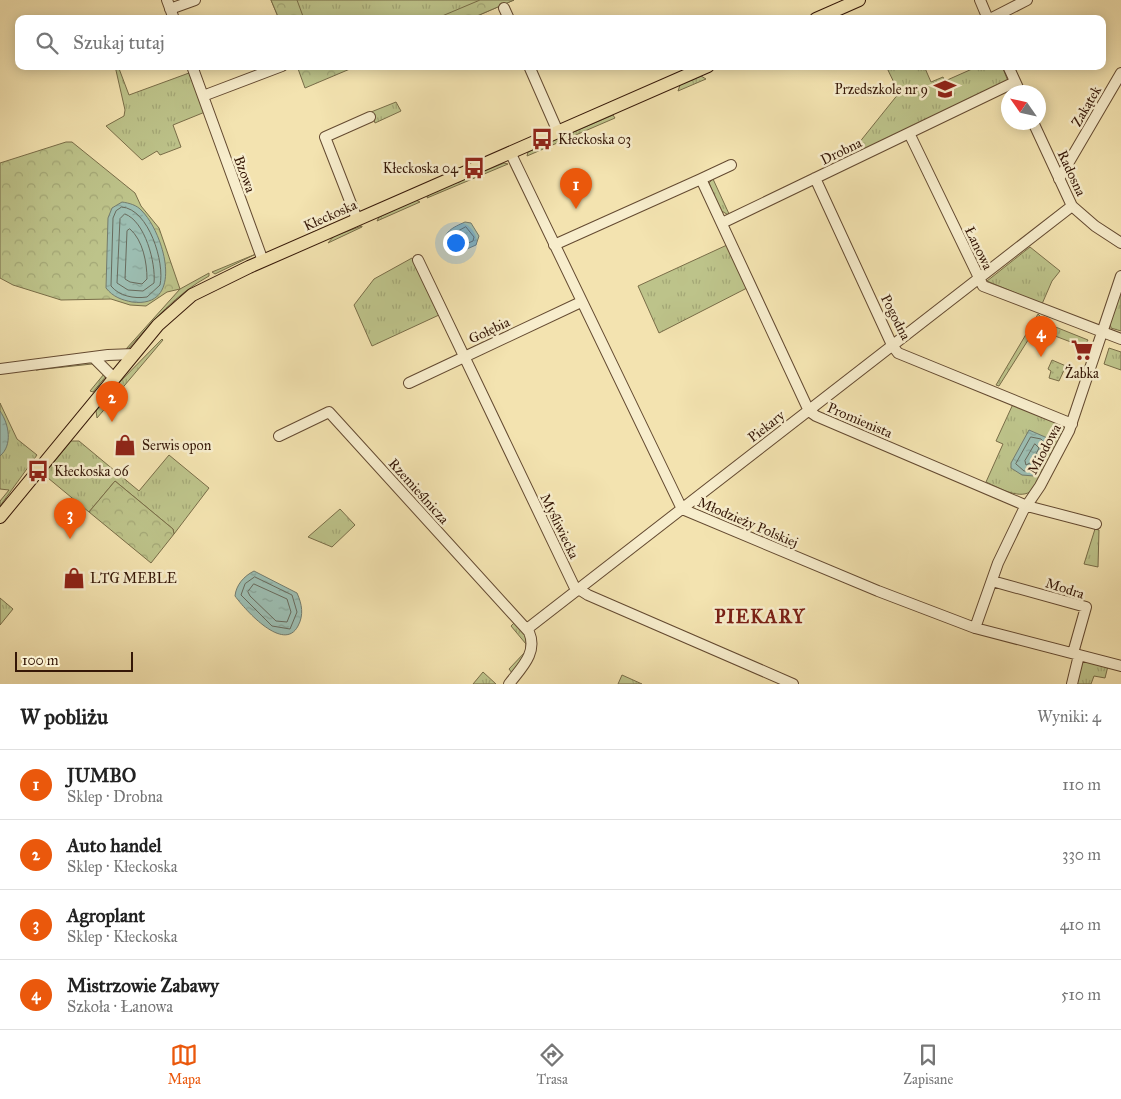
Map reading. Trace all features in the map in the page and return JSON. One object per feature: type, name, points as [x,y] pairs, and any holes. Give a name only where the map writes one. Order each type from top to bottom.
[{"type":"main road","points":[[825,15],[859,0]]},
{"type":"main road","name":"Kłeckoska","points":[[0,517],[158,325],[186,299],[212,284],[263,260],[699,70]]},
{"type":"street","points":[[170,9],[195,0]]},
{"type":"street","points":[[980,0],[987,15]]},
{"type":"street","points":[[997,15],[1027,0]]},
{"type":"street","points":[[504,8],[507,15]]},
{"type":"street","name":"Bzowa","points":[[193,70],[263,260]]},
{"type":"street","points":[[203,96],[271,70]]},
{"type":"street","points":[[531,70],[558,132]]},
{"type":"street","points":[[1010,70],[1016,85]]},
{"type":"street","name":"Zakątek","points":[[1059,179],[1121,73]]},
{"type":"street","name":"Drobna","points":[[722,223],[1015,82]]},
{"type":"street","points":[[357,219],[325,137],[370,117]]},
{"type":"street","name":"Radosna","points":[[1037,130],[1072,206],[1095,226],[1121,243]]},
{"type":"street","name":"Łanowa","points":[[909,133],[983,286],[1121,339]]},
{"type":"street","name":"Młodzieży Polskiej","points":[[510,152],[682,509],[878,591],[975,628],[1121,666]]},
{"type":"street","points":[[554,245],[731,165]]},
{"type":"street","name":"Pogodna","points":[[815,178],[892,345],[898,353],[1072,424]]},
{"type":"street","points":[[701,179],[722,223]]},
{"type":"street","name":"Piekary","points":[[527,629],[1072,206]]},
{"type":"street","name":"Promienista","points":[[722,223],[808,411],[1027,506],[1096,524]]},
{"type":"street","name":"Myśliwiecka","points":[[418,260],[574,586],[578,590]]},
{"type":"street","name":"Miodowa","points":[[975,628],[998,563],[1072,424],[1121,276]]},
{"type":"street","name":"Gołębia","points":[[409,383],[581,302]]},
{"type":"street","points":[[0,369],[134,354]]},
{"type":"street","points":[[94,358],[114,378]]},
{"type":"street","name":"Rzemieślnicza","points":[[278,436],[330,412],[527,629]]},
{"type":"street","name":"Modra","points":[[992,581],[1086,607],[1076,654]]},
{"type":"street","points":[[578,590],[793,684]]},
{"type":"street","points":[[509,684],[532,651],[532,640],[527,629]]},
{"type":"street","points":[[1072,684],[1076,654]]},
{"type":"green space","points":[[271,0],[514,0],[479,15],[277,15]]},
{"type":"green space","points":[[271,0],[297,0],[303,15],[277,15]]},
{"type":"green space","points":[[480,0],[514,0],[479,15],[444,15]]},
{"type":"green space","points":[[116,70],[120,70],[129,95],[189,73],[205,112],[173,125],[181,147],[160,155],[157,151],[142,160],[106,126],[124,116],[125,110]]},
{"type":"green space","points":[[298,70],[348,70],[305,88]]},
{"type":"green space","points":[[888,70],[926,70],[931,82],[943,77],[945,81],[970,70],[1004,70],[1008,81],[846,159],[899,93]]},
{"type":"green space","points":[[701,76],[706,79],[678,91],[680,85]]},
{"type":"green space","points":[[396,102],[401,111],[375,123],[371,112]]},
{"type":"green space","points":[[613,115],[615,118],[527,156],[528,152],[544,145],[545,147],[551,144],[550,142]]},
{"type":"green space","points":[[66,142],[72,142],[135,193],[141,206],[159,228],[180,289],[167,292],[146,306],[130,305],[111,299],[61,300],[13,285],[0,278],[0,163]]},
{"type":"green space","points":[[504,163],[508,164],[427,198],[429,194]]},
{"type":"green space","points":[[713,179],[730,216],[720,210],[709,183]]},
{"type":"green space","points":[[416,200],[420,202],[377,221],[379,217]]},
{"type":"green space","points":[[362,227],[328,243],[334,236]]},
{"type":"green space","points":[[727,245],[747,288],[659,333],[638,286]]},
{"type":"green space","points":[[1030,247],[1060,271],[1052,281],[1042,304],[987,281]]},
{"type":"green space","points":[[256,254],[215,274],[212,272]]},
{"type":"green space","points":[[412,258],[439,315],[372,346],[354,305],[374,279]]},
{"type":"green space","points":[[209,273],[209,276],[186,291],[166,308],[126,349],[180,289]]},
{"type":"green space","points":[[1121,291],[1121,331],[1111,328],[1110,323]]},
{"type":"green space","points":[[1038,314],[1042,318],[999,386],[996,385]]},
{"type":"green space","points":[[1043,322],[1088,340],[1084,347],[1055,336],[1053,340],[1038,333]]},
{"type":"green space","points":[[162,339],[97,418],[96,411],[103,400],[106,402],[111,397],[108,394]]},
{"type":"green space","points":[[1109,348],[1121,352],[1121,370],[1104,364]]},
{"type":"green space","points":[[1052,360],[1066,366],[1059,381],[1049,378],[1051,371],[1048,369]]},
{"type":"green space","points":[[91,361],[107,375],[93,392],[90,391],[104,374],[92,364],[36,370]]},
{"type":"green space","points":[[0,403],[17,439],[37,455],[0,506],[0,501],[9,490],[0,489]]},
{"type":"green space","points":[[1013,404],[1062,425],[1065,429],[1033,490],[1022,494],[1004,490],[986,482],[1003,444],[996,441]]},
{"type":"green space","points":[[71,441],[79,441],[139,491],[169,455],[209,488],[174,534],[173,529],[115,481],[89,512],[48,478],[45,473]]},
{"type":"green space","points":[[115,481],[173,529],[174,534],[151,563],[89,512]]},
{"type":"green space","points":[[340,509],[355,525],[332,547],[308,537]]},
{"type":"green space","points":[[1095,529],[1099,530],[1098,567],[1084,564]]},
{"type":"green space","points":[[0,598],[13,609],[0,625]]},
{"type":"green space","points":[[516,621],[524,630],[528,649],[512,673],[509,669],[526,651],[526,644],[511,626]]},
{"type":"green space","points":[[1085,660],[1108,666],[1105,678],[1094,676],[1091,684],[1076,684],[1082,662]]},
{"type":"green space","points":[[483,672],[496,684],[473,684]]},
{"type":"green space","points":[[622,675],[642,684],[618,684]]},
{"type":"water","points":[[122,202],[135,206],[142,211],[157,235],[163,251],[165,282],[159,294],[149,301],[132,302],[125,300],[115,296],[106,288],[108,218],[112,208]]},
{"type":"water","points":[[465,222],[471,223],[479,236],[476,245],[460,252],[446,246],[445,237],[447,234],[453,228]]},
{"type":"water","points":[[0,411],[6,422],[8,440],[7,446],[0,456]]},
{"type":"water","points":[[1029,430],[1052,440],[1053,443],[1041,468],[1034,476],[1022,475],[1011,468],[1011,463]]},
{"type":"water","points":[[254,571],[297,593],[302,614],[298,626],[292,633],[284,635],[265,627],[235,596],[241,581]]},
{"type":"place","name":"Przedszkole nr 9","points":[[945,89]]},
{"type":"place","name":"Kłeckoska 03","points":[[542,139]]},
{"type":"place","name":"Kłeckoska 04","points":[[474,168]]},
{"type":"place","name":"JUMBO","points":[[576,209]]},
{"type":"place","name":"Żabka","points":[[1082,350]]},
{"type":"place","name":"Mistrzowie Zabawy","points":[[1041,357]]},
{"type":"place","name":"Auto handel","points":[[112,422]]},
{"type":"place","name":"Serwis opon","points":[[125,445]]},
{"type":"place","name":"Kłeckoska 06","points":[[38,471]]},
{"type":"place","name":"Agroplant","points":[[70,539]]},
{"type":"place","name":"LTG MEBLE","points":[[74,578]]},
{"type":"district","name":"PIEKARY","points":[[760,616]]}]
